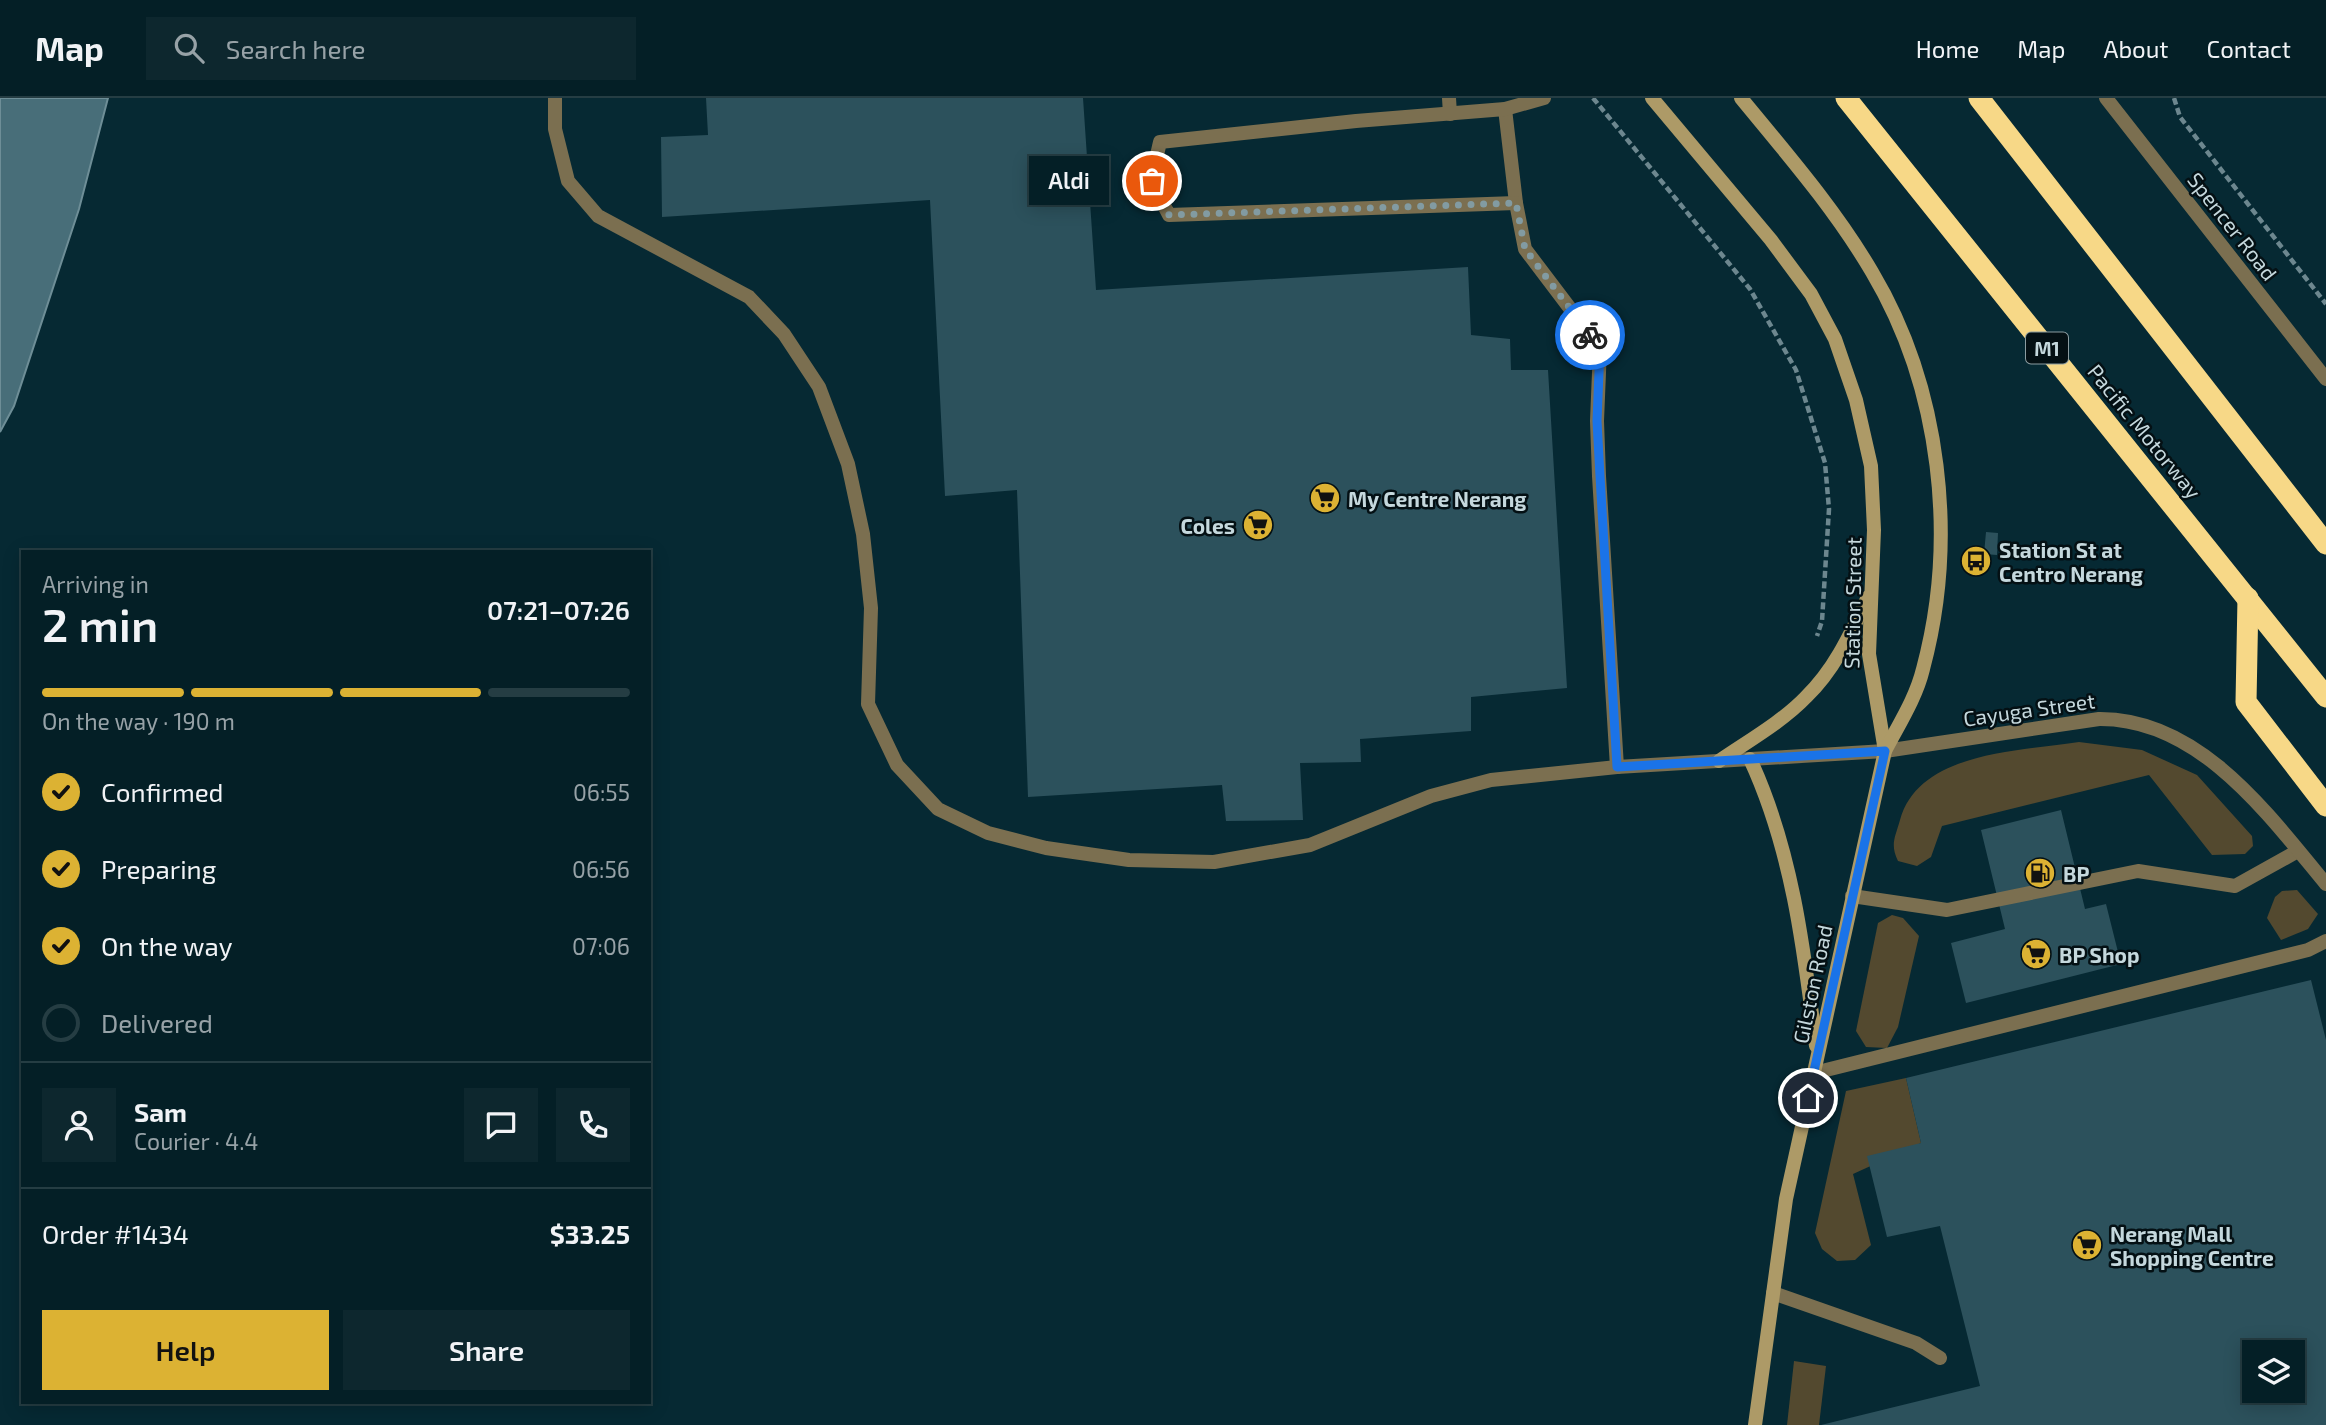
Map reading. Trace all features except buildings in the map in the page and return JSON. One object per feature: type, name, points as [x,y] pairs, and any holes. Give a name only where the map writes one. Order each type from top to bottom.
[{"type":"highway","name":"Pacific Motorway","points":[[1846,98],[2326,697]]},
{"type":"highway","points":[[1979,98],[2326,544]]},
{"type":"highway","points":[[2248,598],[2246,702],[2326,806]]},
{"type":"main road","name":"Station Street","points":[[1651,98],[1771,240],[1811,294],[1835,339],[1856,400],[1871,466],[1874,530],[1869,654],[1885,751]]},
{"type":"main road","points":[[1741,98],[1819,194],[1873,273],[1892,309],[1907,348],[1931,428],[1940,519],[1935,610],[1923,671],[1885,751]]},
{"type":"main road","points":[[1719,761],[1796,707],[1814,689],[1839,656],[1871,591]]},
{"type":"main road","name":"Gilston Road","points":[[1757,1425],[1786,1199],[1885,751]]},
{"type":"main road","points":[[1750,759],[1779,837],[1800,928],[1815,1065]]},
{"type":"street","name":"Cayuga Street","points":[[555,98],[555,129],[568,181],[598,216],[749,297],[784,334],[819,387],[848,464],[863,534],[871,608],[868,704],[897,765],[938,809],[988,833],[1046,848],[1129,860],[1214,862],[1310,845],[1462,786],[1491,780],[1617,767],[1885,751],[2099,719],[2154,727],[2187,744],[2221,768],[2326,884]]},
{"type":"street","points":[[1448,98],[1450,114]]},
{"type":"street","points":[[1516,203],[1169,215],[1152,181],[1160,142],[1505,109],[1544,98]]},
{"type":"street","name":"Spencer Road","points":[[2106,98],[2326,379]]},
{"type":"street","points":[[1505,109],[1516,203],[1525,249],[1600,348],[1597,421],[1617,767]]},
{"type":"street","points":[[1853,896],[1947,910],[2138,871],[2235,886],[2298,852]]},
{"type":"street","points":[[1815,1065],[2308,950],[2326,941]]},
{"type":"street","points":[[1773,1293],[1916,1343],[1940,1358]]},
{"type":"path","points":[[1593,98],[1750,289],[1796,369],[1825,463],[1829,509],[1822,621],[1815,642]]},
{"type":"path","points":[[2175,98],[2180,117],[2326,304]]},
{"type":"shaded area","points":[[2079,742],[2142,750],[2197,775],[2252,836],[2253,846],[2245,854],[2212,855],[2149,775],[1942,826],[1931,857],[1917,866],[1898,861],[1894,845],[1900,820],[1911,797],[1928,780],[1950,767],[1975,758]]},
{"type":"shaded area","points":[[2297,890],[2318,914],[2308,929],[2281,940],[2267,918],[2275,897],[2282,891]]},
{"type":"shaded area","points":[[1892,915],[1903,918],[1919,936],[1898,1027],[1887,1048],[1866,1047],[1856,1031],[1878,923]]},
{"type":"shaded area","points":[[1906,1078],[1921,1143],[1853,1174],[1871,1245],[1855,1260],[1837,1261],[1822,1249],[1815,1233],[1846,1091]]},
{"type":"shaded area","points":[[1794,1361],[1826,1366],[1819,1425],[1787,1425]]},
{"type":"water","points":[[0,98],[108,98],[79,209],[14,406],[0,432]]},
{"type":"way so far","points":[[1152,181],[1169,215],[1363,206],[1516,203],[1525,249],[1590,335]]},
{"type":"place","name":"Aldi","points":[[1152,181]]},
{"type":"place","name":"My Centre Nerang","points":[[1325,498]]},
{"type":"place","name":"Coles","points":[[1258,525]]},
{"type":"place","name":"Station St at Centro Nerang","points":[[1976,561]]},
{"type":"place","name":"BP","points":[[2040,873]]},
{"type":"place","name":"BP Shop","points":[[2036,954]]},
{"type":"place","name":"Nerang Mall Shopping Centre","points":[[2087,1245]]},
{"type":"route","points":[[1590,335],[1600,348],[1597,421],[1617,767],[1885,751],[1808,1098]]}]
